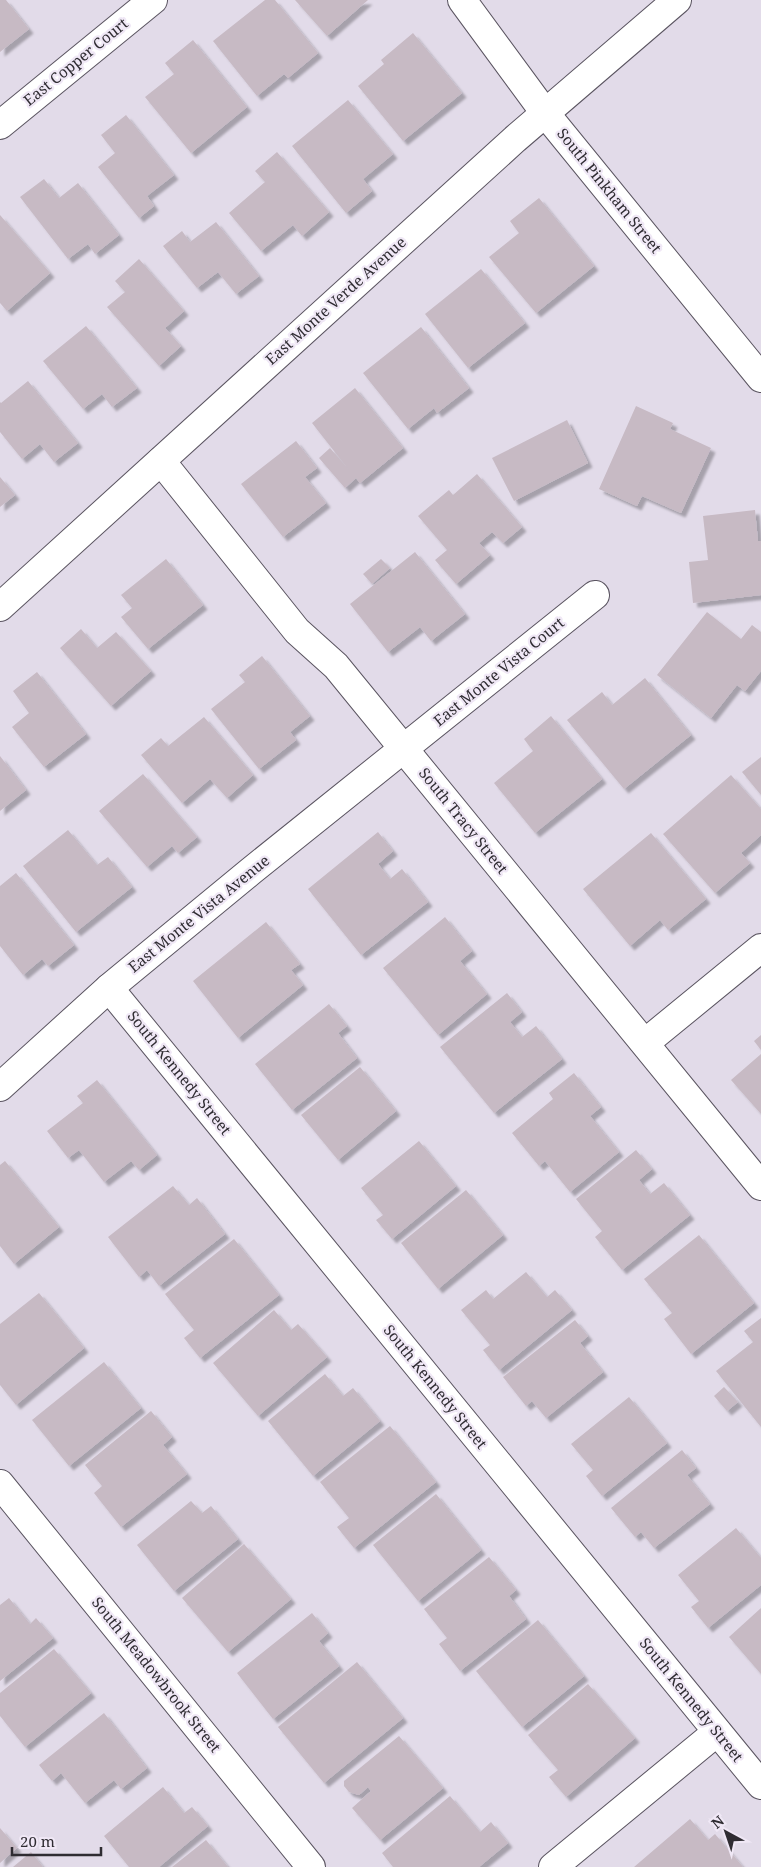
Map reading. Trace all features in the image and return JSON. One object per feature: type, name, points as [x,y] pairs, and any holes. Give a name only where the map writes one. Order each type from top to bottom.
[{"type":"street","name":"East Copper Court","points":[[0,125],[153,0]]},
{"type":"street","name":"South Pinkham Street","points":[[462,0],[545,113],[761,378]]},
{"type":"street","name":"East Monte Verde Avenue","points":[[0,607],[545,113],[677,0]]},
{"type":"street","name":"South Tracy Street","points":[[161,461],[297,631],[336,666],[761,1186]]},
{"type":"street","name":"East Monte Vista Court","points":[[403,749],[595,595]]},
{"type":"street","name":"East Monte Vista Avenue","points":[[0,1087],[109,988],[403,749]]},
{"type":"street","points":[[645,1043],[761,948]]},
{"type":"street","name":"South Kennedy Street","points":[[109,988],[761,1786]]},
{"type":"street","name":"South Meadowbrook Street","points":[[0,1484],[311,1867]]},
{"type":"street","points":[[554,1867],[718,1732]]},
{"type":"building","points":[[0,0],[6,0],[29,29],[0,52]]},
{"type":"building","points":[[265,0],[275,0],[318,53],[288,78],[284,74],[257,96],[213,41]]},
{"type":"building","points":[[295,0],[368,0],[327,36]]},
{"type":"building","points":[[413,33],[462,93],[403,141],[358,86],[384,64],[381,60]]},
{"type":"building","points":[[193,40],[247,107],[191,153],[145,97],[174,74],[165,63]]},
{"type":"building","points":[[348,100],[393,154],[363,179],[372,191],[346,213],[292,146]]},
{"type":"building","points":[[126,115],[174,175],[147,196],[154,206],[139,218],[98,167],[115,153],[101,135]]},
{"type":"building","points":[[277,152],[329,212],[302,236],[293,225],[261,251],[229,213],[265,182],[255,171]]},
{"type":"building","points":[[44,179],[59,198],[78,183],[119,235],[95,254],[88,244],[68,259],[20,197]]},
{"type":"building","points":[[539,198],[594,266],[536,313],[489,257],[519,233],[510,221]]},
{"type":"building","points":[[0,215],[50,273],[7,311],[0,303]]},
{"type":"building","points":[[216,222],[259,276],[236,294],[218,272],[197,288],[163,246],[182,231],[190,242]]},
{"type":"building","points":[[139,259],[184,311],[165,328],[181,346],[159,366],[107,307],[125,292],[115,281]]},
{"type":"building","points":[[481,269],[525,323],[468,368],[425,314]]},
{"type":"building","points":[[86,326],[137,388],[112,407],[102,394],[83,409],[43,361]]},
{"type":"building","points":[[421,327],[469,388],[437,413],[434,408],[408,429],[363,373]]},
{"type":"building","points":[[28,381],[78,443],[54,462],[40,444],[22,459],[0,432],[0,402]]},
{"type":"building","points":[[355,388],[403,448],[360,483],[356,478],[345,488],[319,458],[330,448],[349,470],[312,423]]},
{"type":"building","points":[[636,406],[673,423],[670,429],[711,448],[681,513],[642,496],[637,506],[599,489]]},
{"type":"building","points":[[567,420],[588,463],[514,501],[492,458]]},
{"type":"building","points":[[296,441],[317,468],[305,477],[326,503],[283,537],[241,484]]},
{"type":"building","points":[[477,474],[522,527],[503,543],[492,532],[479,543],[490,555],[456,584],[435,560],[447,550],[418,516],[449,490],[453,495]]},
{"type":"building","points":[[0,477],[15,495],[0,507]]},
{"type":"building","points":[[755,510],[758,541],[761,541],[761,595],[693,603],[689,562],[708,560],[703,516]]},
{"type":"building","points":[[415,552],[465,614],[431,641],[420,627],[388,652],[350,604]]},
{"type":"building","points":[[166,559],[203,605],[148,649],[121,617],[132,608],[121,595]]},
{"type":"building","points":[[381,559],[390,568],[372,584],[363,574]]},
{"type":"building","points":[[707,612],[741,639],[752,625],[761,632],[761,671],[745,691],[737,685],[711,718],[657,675]]},
{"type":"building","points":[[81,629],[97,648],[116,632],[151,671],[111,706],[60,648]]},
{"type":"building","points":[[262,656],[310,716],[290,732],[296,740],[259,769],[211,709],[245,682],[239,675]]},
{"type":"building","points":[[37,672],[86,734],[44,767],[12,727],[29,713],[13,691]]},
{"type":"building","points":[[645,678],[691,735],[624,789],[567,720],[602,692],[612,705]]},
{"type":"building","points":[[551,716],[602,779],[535,833],[494,783],[533,751],[524,739]]},
{"type":"building","points":[[204,717],[253,775],[227,798],[210,779],[182,803],[141,755],[161,738],[168,746]]},
{"type":"building","points":[[0,756],[26,790],[0,811]]},
{"type":"building","points":[[761,757],[761,795],[742,772]]},
{"type":"building","points":[[143,774],[197,837],[178,853],[172,846],[147,867],[99,811]]},
{"type":"building","points":[[731,775],[761,809],[761,835],[741,853],[750,863],[715,893],[663,834]]},
{"type":"building","points":[[68,830],[97,865],[108,857],[132,887],[76,932],[23,866]]},
{"type":"building","points":[[378,832],[393,851],[378,864],[390,879],[402,869],[428,902],[361,955],[308,889]]},
{"type":"building","points":[[651,833],[706,899],[668,930],[660,920],[630,946],[583,889]]},
{"type":"building","points":[[16,873],[74,945],[48,966],[42,959],[23,975],[0,946],[0,886]]},
{"type":"building","points":[[445,917],[472,951],[460,961],[487,994],[438,1035],[383,968]]},
{"type":"building","points":[[266,922],[300,964],[291,970],[303,985],[238,1038],[193,981]]},
{"type":"building","points":[[507,993],[522,1012],[510,1022],[522,1037],[536,1026],[562,1059],[494,1113],[440,1047]]},
{"type":"building","points":[[329,1004],[347,1026],[338,1033],[357,1058],[292,1110],[255,1064]]},
{"type":"building","points":[[761,1035],[761,1050],[754,1041]]},
{"type":"building","points":[[761,1054],[761,1114],[731,1080]]},
{"type":"building","points":[[360,1067],[396,1111],[338,1160],[301,1115]]},
{"type":"building","points":[[574,1073],[601,1107],[590,1116],[619,1152],[570,1192],[545,1161],[539,1166],[512,1133],[553,1099],[549,1093]]},
{"type":"building","points":[[97,1080],[157,1155],[139,1170],[131,1161],[104,1182],[79,1150],[68,1158],[47,1131],[83,1103],[77,1096]]},
{"type":"building","points":[[419,1141],[456,1186],[392,1239],[376,1220],[383,1215],[361,1188]]},
{"type":"building","points":[[636,1150],[652,1169],[639,1180],[650,1194],[664,1183],[690,1215],[622,1270],[595,1237],[602,1231],[576,1199]]},
{"type":"building","points":[[5,1161],[59,1227],[14,1264],[0,1246],[0,1165]]},
{"type":"building","points":[[173,1186],[189,1205],[197,1198],[225,1234],[159,1286],[147,1270],[139,1277],[108,1237]]},
{"type":"building","points":[[466,1190],[503,1235],[438,1289],[401,1243]]},
{"type":"building","points":[[699,1235],[754,1303],[691,1354],[664,1319],[672,1313],[644,1279]]},
{"type":"building","points":[[234,1239],[279,1295],[200,1358],[184,1338],[194,1330],[165,1294]]},
{"type":"building","points":[[526,1272],[547,1297],[555,1290],[572,1310],[499,1370],[483,1350],[490,1345],[461,1310],[486,1290],[493,1299]]},
{"type":"building","points":[[39,1293],[84,1348],[16,1405],[0,1385],[0,1324]]},
{"type":"building","points":[[274,1310],[291,1330],[298,1324],[327,1357],[258,1416],[213,1363]]},
{"type":"building","points":[[761,1318],[761,1427],[716,1371],[753,1342],[744,1331]]},
{"type":"building","points":[[575,1320],[588,1336],[580,1343],[603,1372],[546,1418],[532,1401],[526,1406],[503,1377]]},
{"type":"building","points":[[104,1362],[141,1408],[69,1466],[32,1420]]},
{"type":"building","points":[[325,1374],[343,1396],[353,1388],[380,1421],[313,1476],[268,1421]]},
{"type":"building","points":[[724,1387],[738,1402],[727,1411],[714,1396]]},
{"type":"building","points":[[629,1397],[667,1443],[602,1496],[586,1476],[593,1470],[571,1444]]},
{"type":"building","points":[[151,1411],[172,1437],[163,1445],[187,1474],[121,1527],[94,1493],[102,1486],[85,1465]]},
{"type":"building","points":[[390,1426],[436,1482],[354,1548],[337,1527],[349,1518],[320,1482]]},
{"type":"building","points":[[682,1450],[696,1468],[687,1475],[710,1504],[654,1548],[641,1532],[635,1537],[611,1508]]},
{"type":"building","points":[[436,1494],[481,1550],[418,1601],[373,1545]]},
{"type":"building","points":[[191,1501],[202,1513],[211,1506],[238,1539],[174,1591],[137,1545]]},
{"type":"building","points":[[736,1528],[761,1558],[761,1585],[708,1628],[691,1607],[699,1601],[678,1575]]},
{"type":"building","points":[[244,1544],[291,1599],[228,1652],[182,1598]]},
{"type":"building","points":[[489,1557],[516,1590],[509,1596],[526,1619],[460,1671],[439,1644],[447,1638],[424,1609]]},
{"type":"building","points":[[9,1598],[30,1624],[36,1618],[53,1638],[0,1681],[0,1605]]},
{"type":"building","points":[[761,1608],[761,1674],[729,1637]]},
{"type":"building","points":[[312,1613],[328,1633],[319,1641],[339,1666],[273,1719],[237,1673]]},
{"type":"building","points":[[538,1620],[584,1676],[522,1727],[476,1671]]},
{"type":"building","points":[[54,1649],[91,1693],[25,1747],[0,1716],[0,1693]]},
{"type":"building","points":[[357,1662],[403,1718],[324,1783],[278,1727]]},
{"type":"building","points":[[588,1684],[635,1738],[566,1797],[549,1777],[558,1770],[528,1735]]},
{"type":"building","points":[[104,1713],[147,1768],[121,1789],[114,1780],[85,1803],[61,1773],[52,1781],[39,1765]]},
{"type":"building","points":[[399,1736],[443,1788],[380,1840],[352,1808],[371,1791],[368,1787],[359,1795],[349,1792],[344,1786],[344,1781]]},
{"type":"building","points":[[163,1787],[184,1813],[192,1807],[208,1826],[159,1867],[129,1867],[104,1836]]},
{"type":"building","points":[[450,1796],[480,1832],[491,1822],[508,1843],[479,1867],[393,1867],[382,1853]]},
{"type":"building","points":[[690,1819],[708,1840],[715,1834],[743,1867],[634,1867]]},
{"type":"building","points":[[0,1828],[17,1848],[0,1863]]},
{"type":"building","points":[[206,1840],[228,1867],[172,1867]]},
{"type":"building","points":[[31,1852],[43,1867],[13,1867]]}]
